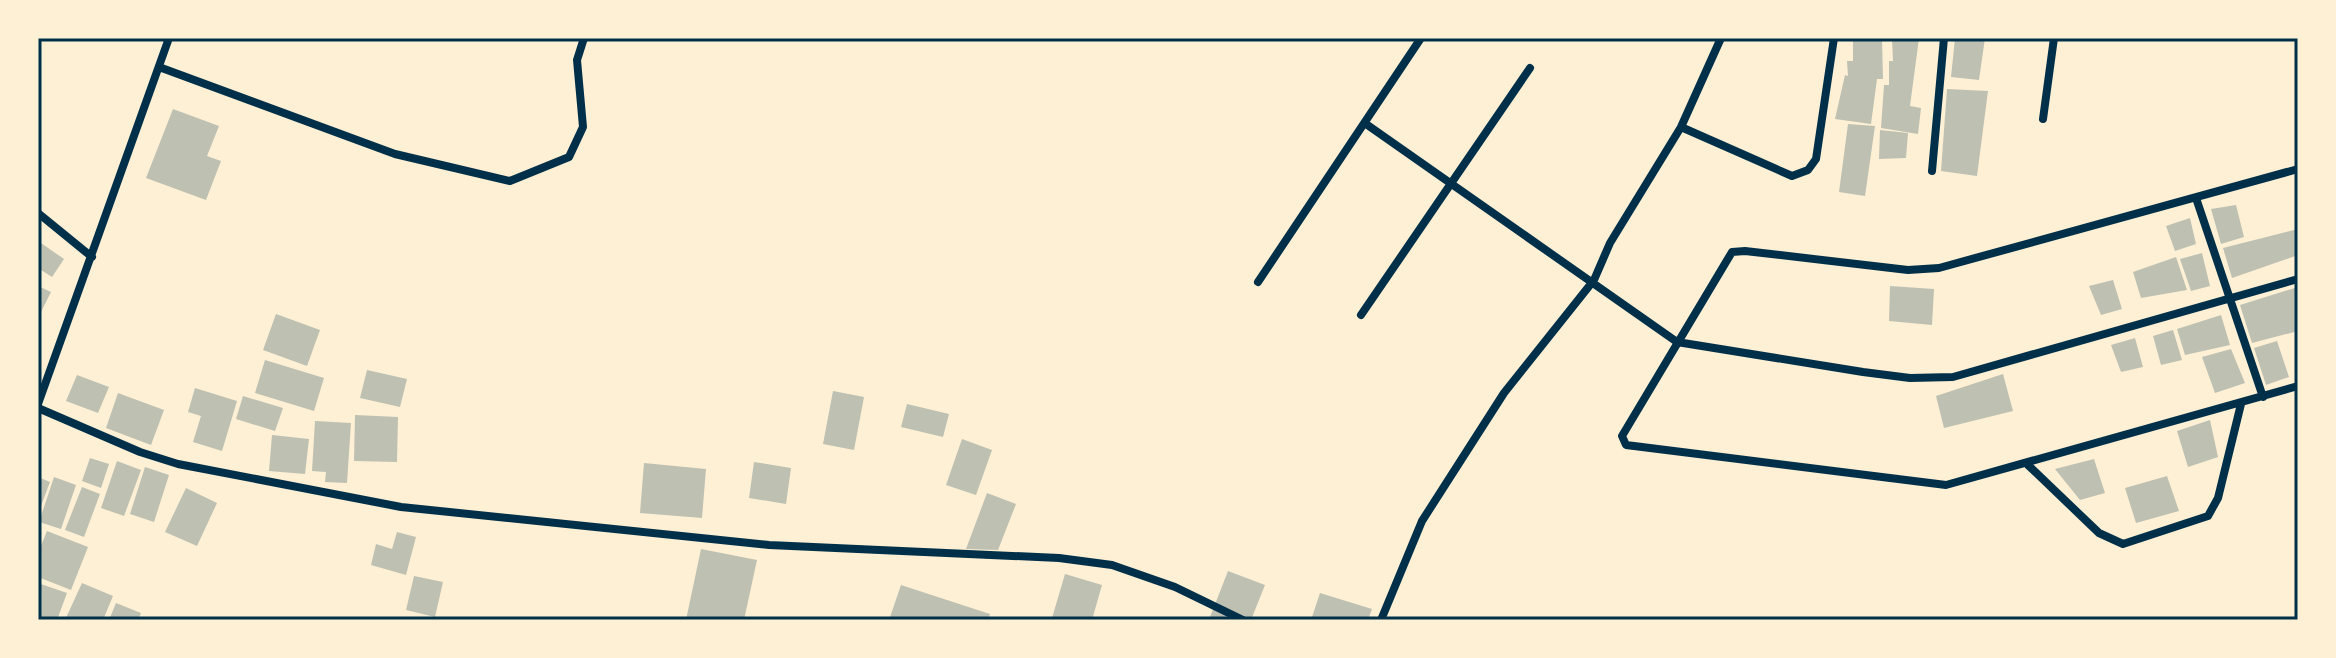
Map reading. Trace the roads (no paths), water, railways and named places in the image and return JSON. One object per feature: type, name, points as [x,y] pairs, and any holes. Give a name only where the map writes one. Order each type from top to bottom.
[{"type":"street","points":[[169,38],[38,406],[140,452],[178,464],[401,507],[731,542],[1059,558],[1112,565],[1175,587],[1243,620]]},
{"type":"street","points":[[159,67],[395,154],[510,181],[569,157],[583,127],[577,60],[584,38]]},
{"type":"street","points":[[1258,282],[1421,38]]},
{"type":"street","points":[[1381,620],[1422,521],[1504,393],[1594,280],[1610,243],[1681,127],[1721,38]]},
{"type":"street","points":[[1681,127],[1792,176],[1802,174],[1816,159],[1834,38]]},
{"type":"street","points":[[1932,171],[1944,38]]},
{"type":"street","points":[[2043,119],[2054,38]]},
{"type":"street","points":[[1361,315],[1530,68]]},
{"type":"street","points":[[1366,124],[1594,280],[1677,342],[1863,372],[1933,379],[1953,377],[2298,279]]},
{"type":"street","points":[[2298,169],[1963,263],[1926,270],[1737,251],[1729,256],[1623,430],[1626,445],[1946,485],[2028,465],[2298,386]]},
{"type":"street","points":[[2196,198],[2263,397]]},
{"type":"street","points":[[38,213],[92,257]]},
{"type":"street","points":[[2028,465],[2111,542],[2138,541],[2197,522],[2214,509],[2241,404]]}]
